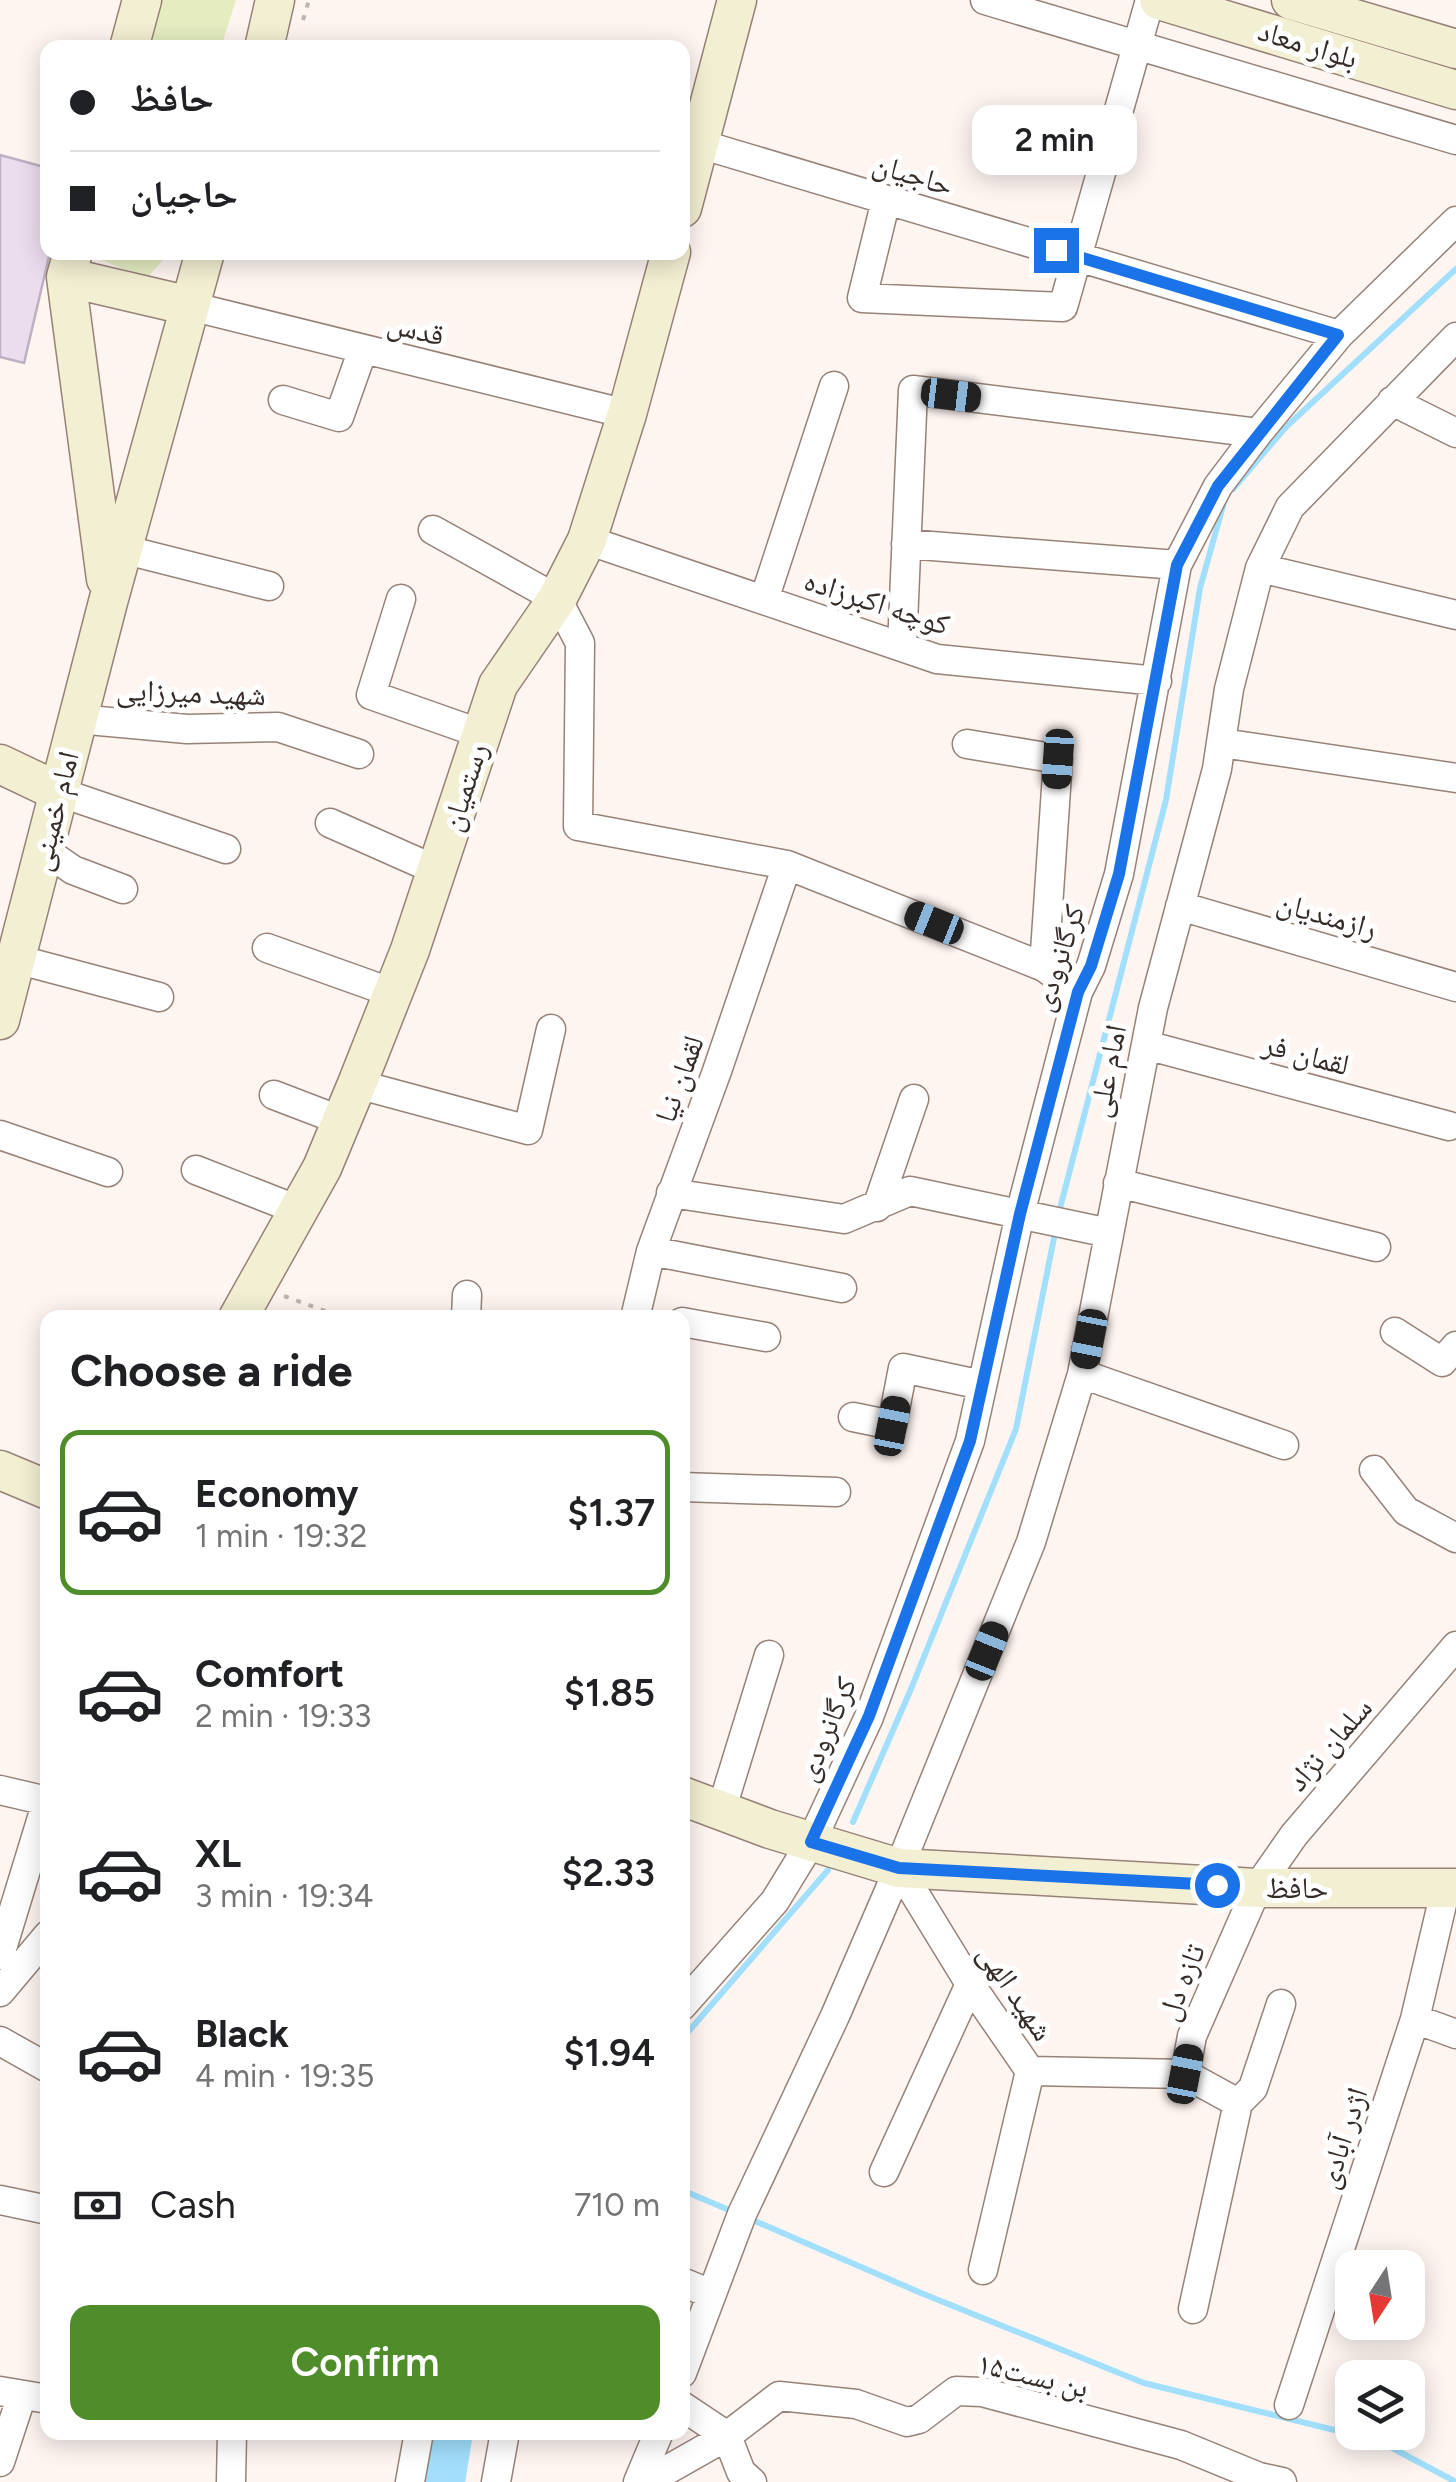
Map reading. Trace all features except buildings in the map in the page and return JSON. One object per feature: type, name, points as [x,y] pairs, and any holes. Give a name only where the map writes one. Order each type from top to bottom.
[{"type":"street","points":[[131,40],[142,0]]},
{"type":"street","points":[[266,40],[274,0]]},
{"type":"street","points":[[690,180],[738,0]]},
{"type":"street","points":[[985,0],[1456,140]]},
{"type":"street","points":[[886,200],[862,298],[1062,307],[1080,258],[1150,0]]},
{"type":"street","name":"بلوار معاد","points":[[1159,0],[1456,90]]},
{"type":"street","points":[[1301,3],[1301,42]]},
{"type":"street","name":"بلوار معاد","points":[[1301,3],[1456,49]]},
{"type":"street","name":"حاجیان","points":[[700,144],[1338,335]]},
{"type":"street","name":"کرگانرودی","points":[[690,1997],[775,1901],[811,1842],[869,1716],[970,1441],[1020,1214],[1078,992],[1091,966],[1119,874],[1177,565],[1218,486],[1258,433],[1338,335],[1456,220]]},
{"type":"street","name":"امام خمینی","points":[[0,1020],[122,548],[203,260]]},
{"type":"street","name":"رستمیان","points":[[246,1302],[322,1168],[342,1121],[393,993],[498,685],[557,600],[587,540],[628,414],[669,260]]},
{"type":"street","points":[[69,265],[190,306]]},
{"type":"street","name":"امام خمینی","points":[[69,265],[108,602]]},
{"type":"street","name":"قدس","points":[[190,306],[628,414]]},
{"type":"street","name":"امام علی","points":[[690,2351],[726,2256],[899,1868],[1031,1542],[1082,1374],[1146,1045],[1222,743],[1229,689],[1260,568],[1290,506],[1456,338]]},
{"type":"street","points":[[283,400],[339,417],[363,349]]},
{"type":"street","points":[[764,600],[834,386]]},
{"type":"street","points":[[902,647],[913,390],[1258,433]]},
{"type":"street","points":[[1392,401],[1456,433]]},
{"type":"street","points":[[433,530],[557,600],[580,643],[578,826],[787,864],[1044,966],[1078,992]]},
{"type":"street","name":"کوچه اکبرزاده","points":[[587,540],[937,659],[1157,681]]},
{"type":"street","points":[[906,544],[1177,565]]},
{"type":"street","points":[[122,548],[269,586]]},
{"type":"street","points":[[1260,568],[1456,615]]},
{"type":"street","points":[[401,599],[371,695],[482,734]]},
{"type":"street","name":"شهید میرزایی","points":[[78,719],[187,729],[278,727],[359,754]]},
{"type":"street","points":[[1222,743],[1456,778]]},
{"type":"street","points":[[967,744],[1058,759],[1044,966]]},
{"type":"street","points":[[0,764],[58,792],[226,850]]},
{"type":"street","points":[[330,823],[436,870]]},
{"type":"street","points":[[44,850],[72,870],[123,888]]},
{"type":"street","name":"لقمان نیا","points":[[643,1310],[651,1252],[787,864]]},
{"type":"street","name":"رازمندیان","points":[[1180,906],[1456,987]]},
{"type":"street","points":[[266,948],[393,993]]},
{"type":"street","points":[[16,959],[159,997]]},
{"type":"street","points":[[357,1084],[528,1130],[550,1030]]},
{"type":"street","name":"لقمان فر","points":[[1146,1045],[1449,1126]]},
{"type":"street","points":[[274,1095],[342,1121]]},
{"type":"street","points":[[877,1207],[914,1099]]},
{"type":"street","points":[[0,1134],[108,1172]]},
{"type":"street","points":[[196,1170],[298,1210]]},
{"type":"street","points":[[1118,1183],[1376,1247]]},
{"type":"street","points":[[671,1193],[844,1219],[910,1191],[1108,1233]]},
{"type":"street","points":[[651,1252],[842,1288]]},
{"type":"street","points":[[690,1323],[766,1337]]},
{"type":"street","points":[[1396,1332],[1442,1362],[1456,1346]]},
{"type":"street","points":[[853,1417],[892,1426],[903,1368],[982,1386]]},
{"type":"street","points":[[1082,1374],[1284,1445]]},
{"type":"street","points":[[0,1470],[40,1487]]},
{"type":"street","points":[[1374,1470],[1406,1510],[1456,1538]]},
{"type":"street","points":[[690,1488],[836,1492]]},
{"type":"street","name":"سلمان نژاد","points":[[1257,1888],[1294,1835],[1456,1646]]},
{"type":"street","points":[[721,1810],[769,1655]]},
{"type":"street","points":[[0,1790],[40,1799]]},
{"type":"street","name":"حافظ","points":[[690,1799],[899,1868],[1257,1888],[1451,1887]]},
{"type":"street","points":[[0,1955],[40,1823]]},
{"type":"street","name":"شهید الهی","points":[[899,1868],[970,1984],[1030,2071],[1185,2074]]},
{"type":"street","name":"اژدر آبادی","points":[[1289,2405],[1415,2019],[1451,1887]]},
{"type":"street","name":"تازه دل","points":[[1185,2074],[1192,2036],[1257,1888]]},
{"type":"street","points":[[0,1992],[40,1944]]},
{"type":"street","points":[[884,2172],[970,1984]]},
{"type":"street","points":[[1193,2309],[1238,2103],[1253,2088],[1281,2004]]},
{"type":"street","points":[[1415,2019],[1456,2034]]},
{"type":"street","points":[[0,2041],[40,2064]]},
{"type":"street","points":[[983,2270],[1030,2071]]},
{"type":"street","points":[[1185,2074],[1238,2103]]},
{"type":"street","points":[[0,2200],[40,2208]]},
{"type":"street","points":[[690,2285],[711,2294]]},
{"type":"street","name":"بن بست۱۵","points":[[646,2482],[727,2436],[779,2396],[856,2404],[907,2422],[919,2419],[956,2390],[982,2392],[1181,2445],[1259,2477],[1282,2482]]},
{"type":"street","points":[[0,2462],[23,2395]]},
{"type":"street","points":[[690,2411],[727,2436],[741,2472],[752,2482]]},
{"type":"street","points":[[231,2482],[232,2440]]},
{"type":"street","points":[[410,2482],[418,2440]]},
{"type":"street","points":[[496,2482],[504,2440]]},
{"type":"street","points":[[638,2482],[656,2440]]},
{"type":"path","points":[[246,1302],[301,1310]]},
{"type":"green space","points":[[158,0],[236,0],[223,40],[146,40]]},
{"type":"green space","points":[[102,260],[163,260],[146,279]]},
{"type":"waterway","points":[[1233,489],[1286,427],[1456,269]]},
{"type":"waterway","points":[[1058,1216],[1166,800],[1200,588],[1225,499]]},
{"type":"waterway","points":[[853,1822],[1016,1429],[1056,1228]]},
{"type":"waterway","points":[[690,2030],[828,1870]]},
{"type":"waterway","points":[[690,2193],[736,2213]]},
{"type":"waterway","points":[[748,2218],[1144,2383],[1379,2441],[1456,2482]]},
{"type":"waterway","points":[[445,2482],[452,2440]]},
{"type":"route","points":[[1056,250],[1338,335],[1218,486],[1177,565],[1119,874],[1091,966],[1078,992],[1020,1214],[970,1441],[869,1716],[811,1842],[899,1868],[1217,1885]]}]
